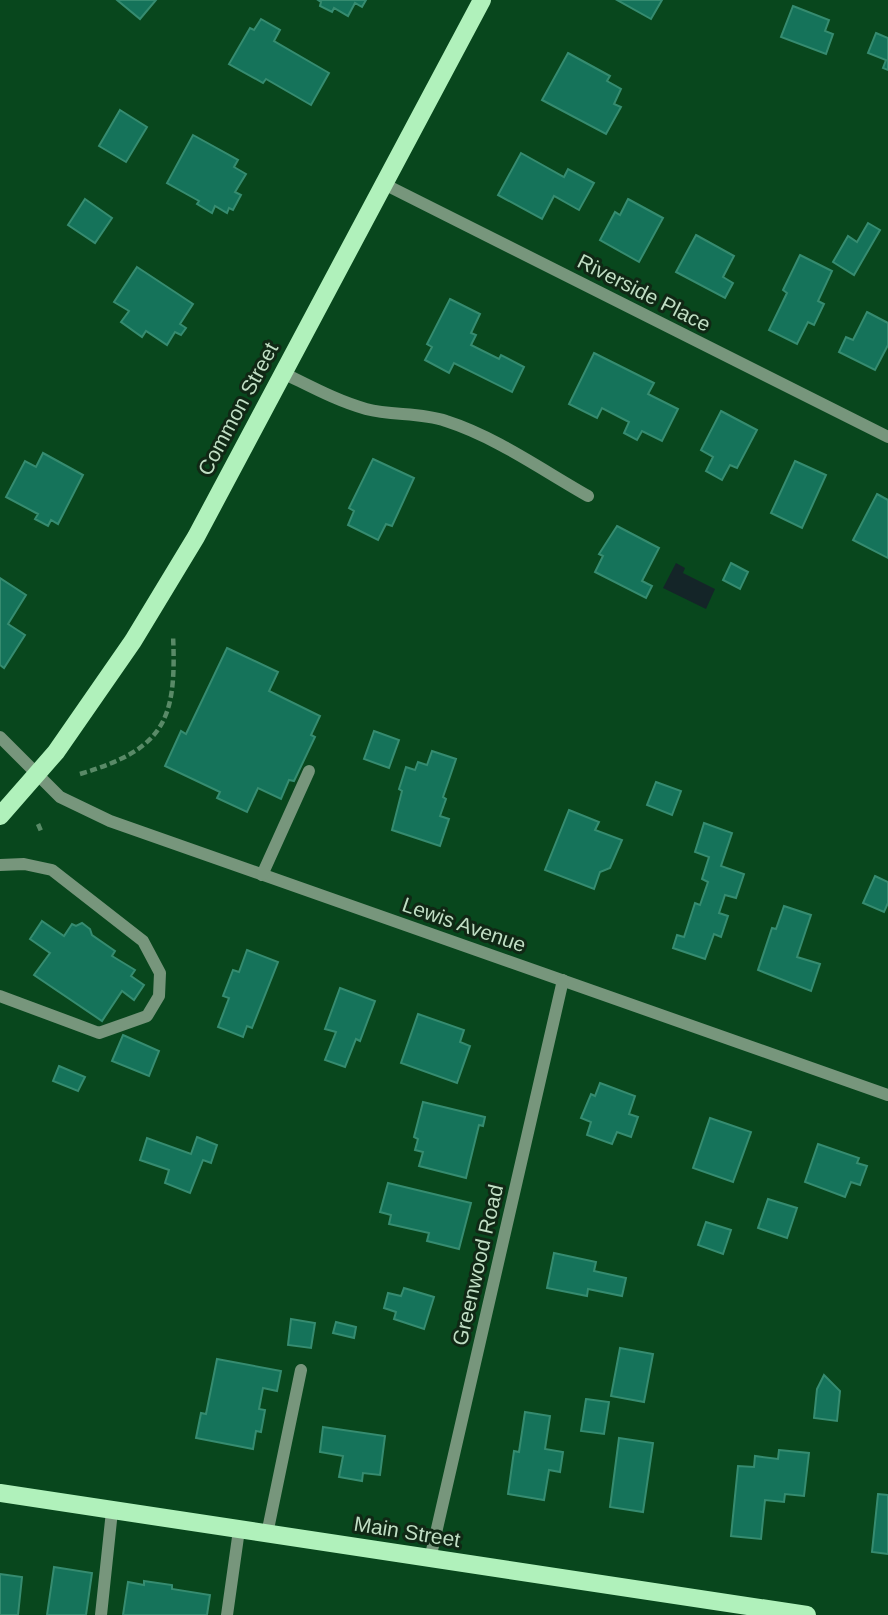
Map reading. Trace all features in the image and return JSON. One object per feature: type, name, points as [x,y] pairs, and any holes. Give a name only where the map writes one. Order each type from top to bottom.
[{"type":"main road","name":"Common Street","points":[[0,816],[56,752],[133,641],[196,537],[482,0]]},
{"type":"main road","name":"Main Street","points":[[0,1493],[807,1615]]},
{"type":"street","name":"Riverside Place","points":[[384,184],[888,437]]},
{"type":"street","points":[[283,373],[332,397],[369,410],[410,413],[446,421],[495,443],[588,496]]},
{"type":"street","name":"Lewis Avenue","points":[[0,737],[36,775],[71,804],[888,1095]]},
{"type":"street","points":[[262,874],[309,771]]},
{"type":"street","points":[[0,865],[24,864],[52,870],[143,941],[160,973],[159,996],[147,1016],[99,1032],[0,996]]},
{"type":"street","name":"Greenwood Road","points":[[430,1559],[563,980]]},
{"type":"street","points":[[267,1534],[301,1370]]},
{"type":"street","points":[[101,1615],[112,1511]]},
{"type":"street","points":[[226,1615],[239,1530]]},
{"type":"path","points":[[80,774],[135,753],[159,732],[166,717],[170,696],[173,635]]},
{"type":"path","points":[[38,824],[41,831]]},
{"type":"shaded area","points":[[676,563],[685,568],[683,573],[715,589],[706,609],[663,588]]},
{"type":"building","points":[[117,0],[156,0],[140,19]]},
{"type":"building","points":[[318,0],[366,0],[362,7],[355,3],[348,16],[334,8],[332,12],[320,6],[321,2]]},
{"type":"building","points":[[617,0],[662,0],[651,19]]},
{"type":"building","points":[[793,6],[829,20],[825,31],[833,34],[826,54],[781,37]]},
{"type":"building","points":[[261,19],[280,30],[274,41],[329,73],[311,105],[266,79],[263,83],[229,64],[250,28],[254,30]]},
{"type":"building","points":[[876,33],[888,38],[888,70],[883,68],[886,60],[868,53]]},
{"type":"building","points":[[568,53],[610,76],[607,81],[621,89],[614,104],[621,107],[606,134],[542,100]]},
{"type":"building","points":[[120,110],[147,127],[126,162],[99,146]]},
{"type":"building","points":[[193,135],[238,160],[234,167],[246,174],[235,192],[241,195],[233,210],[229,208],[227,213],[215,206],[212,213],[197,204],[199,201],[167,183]]},
{"type":"building","points":[[521,153],[564,177],[568,169],[594,183],[579,210],[554,196],[542,219],[498,195]]},
{"type":"building","points":[[85,199],[112,218],[95,243],[68,225]]},
{"type":"building","points":[[628,199],[663,218],[639,262],[600,240],[615,212],[620,215]]},
{"type":"building","points":[[868,223],[880,230],[854,275],[833,262],[848,236],[857,242]]},
{"type":"building","points":[[696,235],[734,256],[723,277],[733,283],[725,298],[676,272]]},
{"type":"building","points":[[800,255],[832,271],[818,301],[824,304],[814,325],[808,322],[797,344],[769,330],[787,293],[783,290]]},
{"type":"building","points":[[137,267],[193,304],[180,324],[186,328],[181,335],[175,332],[167,345],[146,331],[142,337],[121,322],[129,311],[114,302]]},
{"type":"building","points":[[450,299],[480,314],[471,333],[476,335],[471,345],[499,359],[501,355],[524,367],[512,392],[454,363],[449,373],[425,360],[432,347],[427,344]]},
{"type":"building","points":[[867,312],[888,323],[888,345],[875,370],[839,352],[846,337],[853,340]]},
{"type":"building","points":[[594,353],[654,383],[648,394],[678,409],[662,441],[642,431],[637,440],[624,433],[629,422],[602,408],[597,418],[569,404]]},
{"type":"building","points":[[721,411],[757,430],[737,468],[730,465],[722,480],[706,471],[713,457],[701,450]]},
{"type":"building","points":[[43,453],[83,475],[58,524],[51,520],[48,526],[35,519],[38,514],[6,497],[25,461],[36,467]]},
{"type":"building","points":[[373,459],[414,478],[392,526],[386,524],[378,540],[348,525],[354,511],[349,508]]},
{"type":"building","points":[[795,461],[826,475],[802,528],[771,513]]},
{"type":"building","points":[[877,494],[888,500],[888,558],[853,540]]},
{"type":"building","points":[[617,526],[659,548],[642,581],[652,586],[646,598],[595,572],[603,556],[599,554]]},
{"type":"building","points":[[731,563],[748,572],[740,589],[723,580]]},
{"type":"building","points":[[0,578],[26,595],[8,624],[25,635],[4,668],[0,665]]},
{"type":"building","points":[[227,648],[278,672],[269,691],[320,716],[311,735],[315,737],[294,781],[289,780],[281,799],[258,788],[247,812],[217,798],[220,792],[165,766],[181,731],[186,734]]},
{"type":"building","points":[[374,731],[399,740],[389,768],[364,759]]},
{"type":"building","points":[[432,751],[456,759],[443,797],[446,799],[440,816],[449,819],[440,846],[392,830],[406,767],[415,770],[418,762],[427,765]]},
{"type":"building","points":[[656,782],[681,791],[672,815],[647,805]]},
{"type":"building","points":[[569,810],[599,822],[595,830],[622,840],[610,868],[600,872],[594,889],[545,870]]},
{"type":"building","points":[[704,823],[732,833],[721,866],[744,874],[736,898],[725,895],[719,913],[728,916],[721,937],[714,934],[705,959],[673,948],[677,935],[684,937],[695,903],[700,905],[708,882],[702,879],[709,857],[695,852]]},
{"type":"building","points":[[875,876],[888,882],[888,903],[884,912],[863,903]]},
{"type":"building","points":[[784,906],[811,915],[797,957],[820,964],[811,991],[758,970],[772,928],[776,929]]},
{"type":"building","points":[[42,921],[64,936],[72,924],[76,926],[82,923],[90,929],[92,935],[115,951],[112,956],[135,970],[131,976],[144,985],[134,1000],[122,991],[102,1021],[34,975],[50,953],[30,939]]},
{"type":"building","points":[[247,950],[278,962],[252,1028],[247,1026],[243,1037],[218,1027],[229,998],[223,996],[233,970],[239,972]]},
{"type":"building","points":[[340,988],[375,1001],[360,1041],[356,1039],[345,1067],[325,1060],[336,1032],[325,1029]]},
{"type":"building","points":[[418,1014],[464,1030],[460,1042],[470,1046],[457,1083],[401,1063]]},
{"type":"building","points":[[123,1035],[159,1051],[149,1076],[112,1061]]},
{"type":"building","points":[[59,1066],[85,1077],[78,1091],[53,1081]]},
{"type":"building","points":[[600,1083],[635,1096],[629,1114],[638,1117],[631,1137],[617,1132],[612,1144],[587,1135],[591,1122],[581,1118],[591,1094],[595,1096]]},
{"type":"building","points":[[423,1102],[485,1117],[483,1126],[479,1125],[466,1178],[419,1166],[423,1152],[415,1150],[418,1139],[414,1137]]},
{"type":"building","points":[[710,1118],[751,1132],[733,1182],[693,1168]]},
{"type":"building","points":[[197,1137],[217,1145],[211,1163],[203,1160],[190,1193],[165,1183],[169,1170],[140,1160],[147,1138],[191,1154]]},
{"type":"building","points":[[818,1144],[859,1158],[857,1163],[867,1166],[860,1185],[851,1182],[845,1197],[805,1182]]},
{"type":"building","points":[[388,1183],[471,1203],[459,1249],[427,1241],[429,1233],[389,1224],[391,1215],[380,1212]]},
{"type":"building","points":[[768,1199],[797,1208],[787,1238],[758,1228]]},
{"type":"building","points":[[706,1222],[731,1230],[723,1254],[698,1245]]},
{"type":"building","points":[[554,1253],[596,1262],[594,1271],[626,1278],[622,1296],[588,1289],[587,1296],[547,1288]]},
{"type":"building","points":[[404,1288],[434,1297],[424,1329],[394,1319],[396,1312],[384,1308],[388,1293],[401,1296]]},
{"type":"building","points":[[291,1319],[315,1323],[311,1348],[288,1345]]},
{"type":"building","points":[[336,1322],[356,1327],[354,1338],[333,1333]]},
{"type":"building","points":[[620,1348],[653,1354],[644,1402],[611,1396]]},
{"type":"building","points":[[217,1359],[281,1371],[277,1391],[263,1388],[259,1409],[265,1410],[261,1432],[256,1431],[253,1449],[196,1438],[201,1413],[206,1414]]},
{"type":"building","points":[[824,1375],[840,1391],[837,1421],[814,1418],[817,1389]]},
{"type":"building","points":[[586,1399],[609,1402],[604,1434],[581,1431]]},
{"type":"building","points":[[525,1412],[550,1416],[545,1449],[563,1452],[560,1472],[549,1470],[544,1500],[508,1494],[514,1451],[519,1452]]},
{"type":"building","points":[[323,1427],[385,1436],[380,1475],[363,1473],[362,1481],[339,1477],[343,1456],[320,1452]]},
{"type":"building","points":[[619,1438],[653,1443],[643,1512],[610,1507]]},
{"type":"building","points":[[779,1450],[809,1453],[804,1496],[785,1494],[784,1502],[765,1500],[761,1539],[731,1536],[738,1466],[754,1467],[755,1456],[778,1459]]},
{"type":"building","points":[[878,1494],[888,1495],[888,1554],[872,1552]]},
{"type":"building","points":[[54,1567],[92,1573],[86,1615],[47,1615]]},
{"type":"building","points":[[0,1574],[22,1577],[18,1615],[0,1615]]},
{"type":"building","points":[[144,1581],[210,1595],[207,1615],[123,1615],[128,1582],[144,1585]]}]
